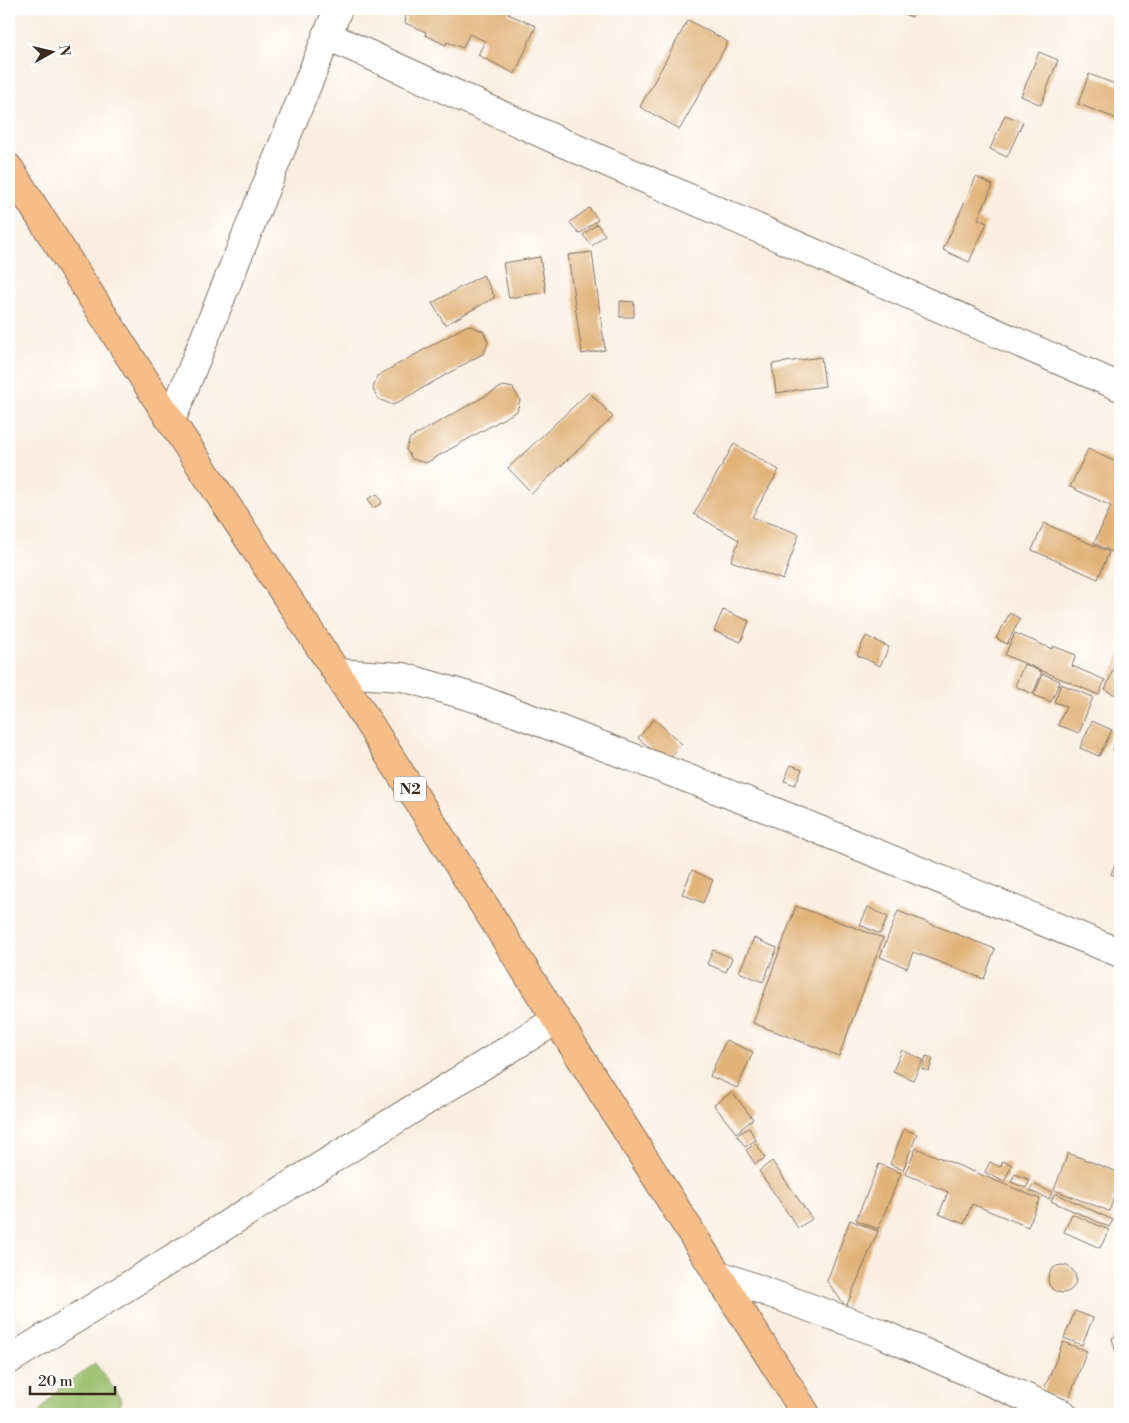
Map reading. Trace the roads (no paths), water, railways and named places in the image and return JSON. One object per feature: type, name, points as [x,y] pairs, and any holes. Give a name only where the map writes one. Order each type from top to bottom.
[{"type":"main road","name":"N2","points":[[9,168],[171,421],[337,672],[806,1414]]},
{"type":"street","points":[[171,421],[338,9]]},
{"type":"street","points":[[326,35],[562,142],[1120,387]]},
{"type":"street","points":[[337,672],[403,677],[482,700],[773,811],[1120,953]]},
{"type":"street","points":[[9,1360],[556,1020]]},
{"type":"street","points":[[717,1274],[880,1333],[1063,1414]]}]
